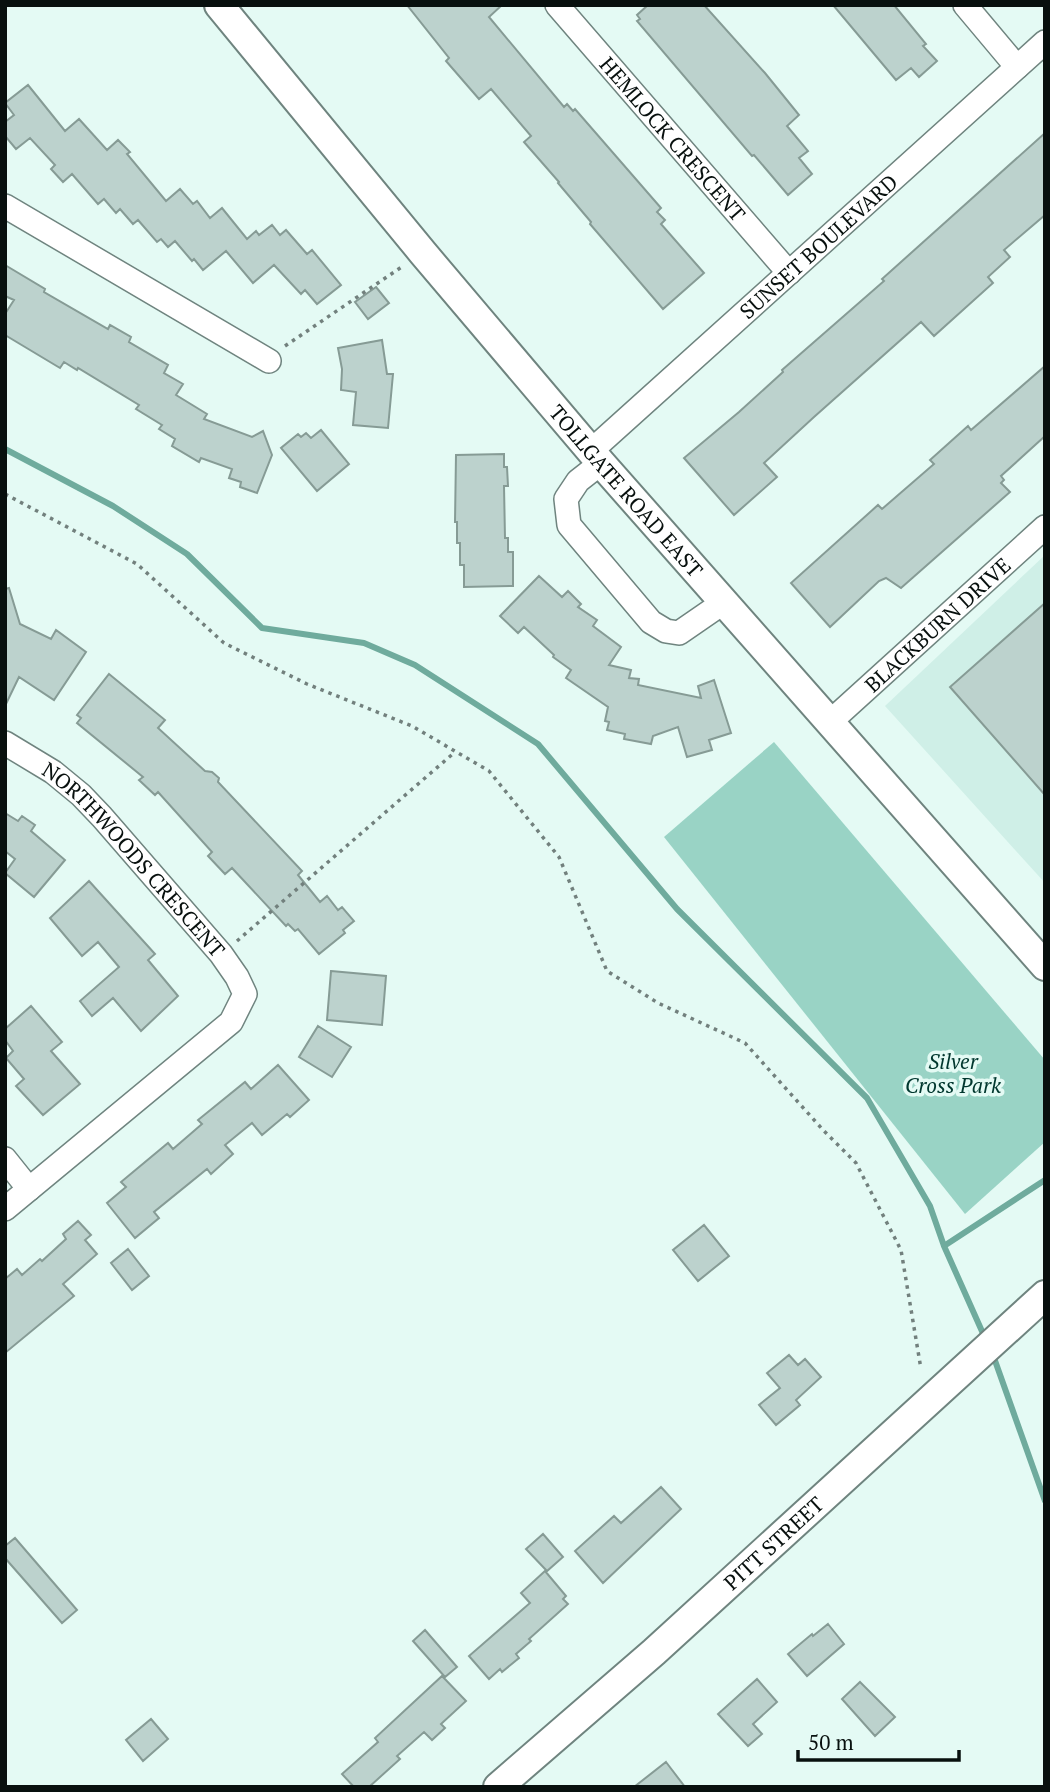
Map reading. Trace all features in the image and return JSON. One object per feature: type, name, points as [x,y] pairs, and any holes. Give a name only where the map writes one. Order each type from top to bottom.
[{"type":"street","name":"TOLLGATE ROAD EAST","points":[[219,5],[423,254],[596,457],[1045,966]]},
{"type":"street","name":"HEMLOCK CRESCENT","points":[[557,5],[789,273]]},
{"type":"street","points":[[965,5],[1017,66]]},
{"type":"street","name":"SUNSET BOULEVARD","points":[[724,602],[679,633],[666,631],[651,622],[569,525],[566,499],[596,457],[789,273],[1045,41]]},
{"type":"street","points":[[5,206],[269,361]]},
{"type":"street","name":"BLACKBURN DRIVE","points":[[830,722],[1045,527]]},
{"type":"street","name":"NORTHWOODS CRESCENT","points":[[5,743],[53,772],[88,802],[221,954],[237,977],[244,994],[231,1022],[29,1189]]},
{"type":"street","points":[[5,1159],[29,1189],[5,1209]]},
{"type":"street","name":"PITT STREET","points":[[498,1787],[654,1651],[1045,1295]]},
{"type":"path","points":[[269,361],[287,344],[423,254]]},
{"type":"path","points":[[5,494],[137,564],[224,643],[307,684],[412,726],[489,771],[559,857],[607,971],[658,1003],[745,1043],[856,1163],[901,1250],[921,1369]]},
{"type":"path","points":[[221,954],[455,752]]},
{"type":"shaded area","points":[[1045,555],[1045,883],[885,706]]},
{"type":"green space","name":"Silver Cross Park","points":[[774,742],[1045,1060],[1045,1142],[965,1214],[664,837]]},
{"type":"building","points":[[407,5],[502,5],[489,17],[564,107],[567,104],[573,111],[575,109],[661,208],[657,212],[665,220],[661,224],[704,273],[663,309],[524,142],[531,136],[491,89],[479,99],[446,61],[449,58]]},
{"type":"building","points":[[648,5],[704,5],[799,115],[787,126],[808,151],[799,158],[812,174],[788,195],[637,21],[640,19],[637,15]]},
{"type":"building","points":[[833,5],[894,5],[937,61],[919,77],[911,68],[896,80]]},
{"type":"building","points":[[28,85],[65,131],[79,119],[107,150],[118,140],[166,201],[180,189],[193,204],[197,201],[210,218],[222,208],[247,239],[256,231],[259,235],[272,225],[280,235],[286,230],[307,254],[312,250],[341,285],[317,304],[305,290],[301,294],[274,265],[253,283],[226,251],[203,270],[175,241],[168,247],[161,239],[157,242],[138,220],[133,224],[120,209],[116,213],[104,199],[98,204],[72,174],[63,182],[51,169],[55,165],[30,138],[16,149],[5,136],[5,122],[14,115],[5,103]]},
{"type":"building","points":[[1045,133],[1045,215],[1004,250],[1010,257],[988,277],[993,283],[934,336],[921,322],[814,417],[764,463],[777,477],[734,515],[684,458],[739,412]]},
{"type":"building","points":[[5,265],[45,289],[44,292],[108,329],[110,325],[131,337],[129,342],[168,365],[164,373],[183,384],[176,395],[207,414],[204,419],[252,437],[263,431],[272,455],[257,493],[240,487],[241,482],[229,478],[232,469],[201,458],[199,462],[172,446],[175,439],[159,429],[162,425],[136,409],[139,405],[78,368],[77,370],[64,362],[60,368],[5,335],[5,314],[14,300],[5,296]]},
{"type":"building","points":[[376,287],[389,303],[368,319],[355,302]]},
{"type":"building","points":[[382,340],[387,374],[393,374],[388,428],[353,425],[356,392],[341,390],[342,369],[338,348]]},
{"type":"building","points":[[1045,366],[1045,436],[1001,476],[1004,480],[1001,483],[1010,492],[901,588],[886,578],[879,581],[830,627],[791,583],[878,505],[882,509],[934,464],[930,460],[968,426],[971,430]]},
{"type":"building","points":[[321,430],[349,464],[317,491],[281,448],[298,434],[301,437],[306,433],[311,438]]},
{"type":"building","points":[[504,454],[508,486],[504,486],[505,538],[508,538],[508,552],[513,552],[513,586],[464,587],[464,565],[460,565],[460,543],[457,543],[455,522],[456,455]]},
{"type":"building","points":[[539,576],[562,597],[568,591],[581,604],[578,607],[597,620],[593,626],[621,647],[609,665],[631,670],[629,678],[639,679],[638,685],[701,698],[698,686],[714,680],[731,733],[709,740],[712,750],[687,757],[678,727],[653,736],[651,744],[624,739],[625,734],[607,730],[609,722],[605,721],[608,707],[566,678],[571,670],[553,657],[554,655],[524,627],[518,633],[500,616]]},
{"type":"building","points":[[9,588],[20,624],[51,639],[56,630],[86,652],[54,700],[19,677],[5,706],[5,589]]},
{"type":"building","points":[[1045,603],[1045,795],[950,687]]},
{"type":"building","points":[[109,674],[165,720],[158,728],[205,771],[212,772],[219,778],[218,782],[302,871],[298,875],[320,902],[327,896],[338,910],[342,907],[354,921],[343,930],[345,933],[319,954],[298,929],[295,931],[288,924],[286,926],[232,868],[225,874],[208,856],[212,852],[158,792],[155,795],[139,780],[143,777],[77,723],[81,718],[77,715]]},
{"type":"building","points":[[5,813],[18,821],[22,816],[35,825],[31,831],[65,860],[34,897],[5,873],[15,859],[5,851]]},
{"type":"building","points":[[89,881],[155,954],[148,960],[178,996],[141,1031],[113,998],[92,1016],[80,1001],[119,967],[98,942],[82,956],[50,918]]},
{"type":"building","points":[[331,971],[386,976],[382,1025],[327,1020]]},
{"type":"building","points":[[31,1006],[62,1042],[51,1051],[80,1084],[43,1115],[16,1086],[24,1079],[6,1058],[13,1051],[5,1040],[5,1029]]},
{"type":"building","points":[[318,1026],[351,1047],[332,1077],[299,1057]]},
{"type":"building","points":[[278,1065],[309,1100],[290,1117],[287,1114],[262,1135],[252,1123],[225,1145],[233,1154],[211,1174],[207,1169],[154,1212],[159,1218],[135,1238],[107,1203],[126,1187],[121,1182],[168,1143],[173,1149],[202,1124],[198,1120],[245,1082],[251,1089]]},
{"type":"building","points":[[78,1221],[91,1235],[85,1240],[97,1254],[63,1284],[74,1296],[5,1353],[5,1279],[17,1269],[22,1275],[40,1259],[42,1261],[66,1239],[63,1234]]},
{"type":"building","points":[[704,1225],[729,1256],[698,1281],[673,1250]]},
{"type":"building","points":[[128,1249],[149,1276],[132,1290],[111,1263]]},
{"type":"building","points":[[789,1355],[798,1365],[805,1359],[821,1377],[796,1400],[800,1405],[776,1425],[759,1405],[780,1388],[767,1373]]},
{"type":"building","points":[[661,1487],[681,1509],[603,1583],[575,1551],[614,1516],[621,1523]]},
{"type":"building","points":[[543,1534],[563,1557],[547,1571],[526,1549]]},
{"type":"building","points":[[15,1538],[77,1610],[62,1623],[5,1558],[5,1546]]},
{"type":"building","points":[[545,1571],[566,1596],[563,1599],[568,1604],[529,1639],[531,1641],[516,1654],[519,1658],[489,1679],[469,1656],[530,1603],[521,1593]]},
{"type":"building","points":[[828,1624],[844,1644],[807,1676],[788,1654]]},
{"type":"building","points":[[425,1630],[457,1667],[445,1677],[413,1641]]},
{"type":"building","points":[[442,1676],[466,1701],[441,1724],[445,1728],[432,1740],[424,1732],[397,1756],[400,1759],[369,1787],[354,1787],[342,1774],[378,1742],[375,1738]]},
{"type":"building","points":[[757,1679],[777,1702],[753,1724],[762,1734],[748,1746],[718,1714]]},
{"type":"building","points":[[860,1682],[895,1717],[875,1736],[842,1699]]},
{"type":"building","points":[[151,1719],[168,1739],[143,1761],[126,1740]]},
{"type":"building","points":[[666,1762],[685,1787],[634,1787]]},
{"type":"waterway","points":[[5,449],[113,506],[187,554],[262,628],[364,643],[415,665],[538,744],[677,909],[867,1098],[930,1206],[944,1246],[985,1338]]},
{"type":"waterway","points":[[944,1246],[1045,1180]]},
{"type":"waterway","points":[[993,1355],[1045,1501]]}]
